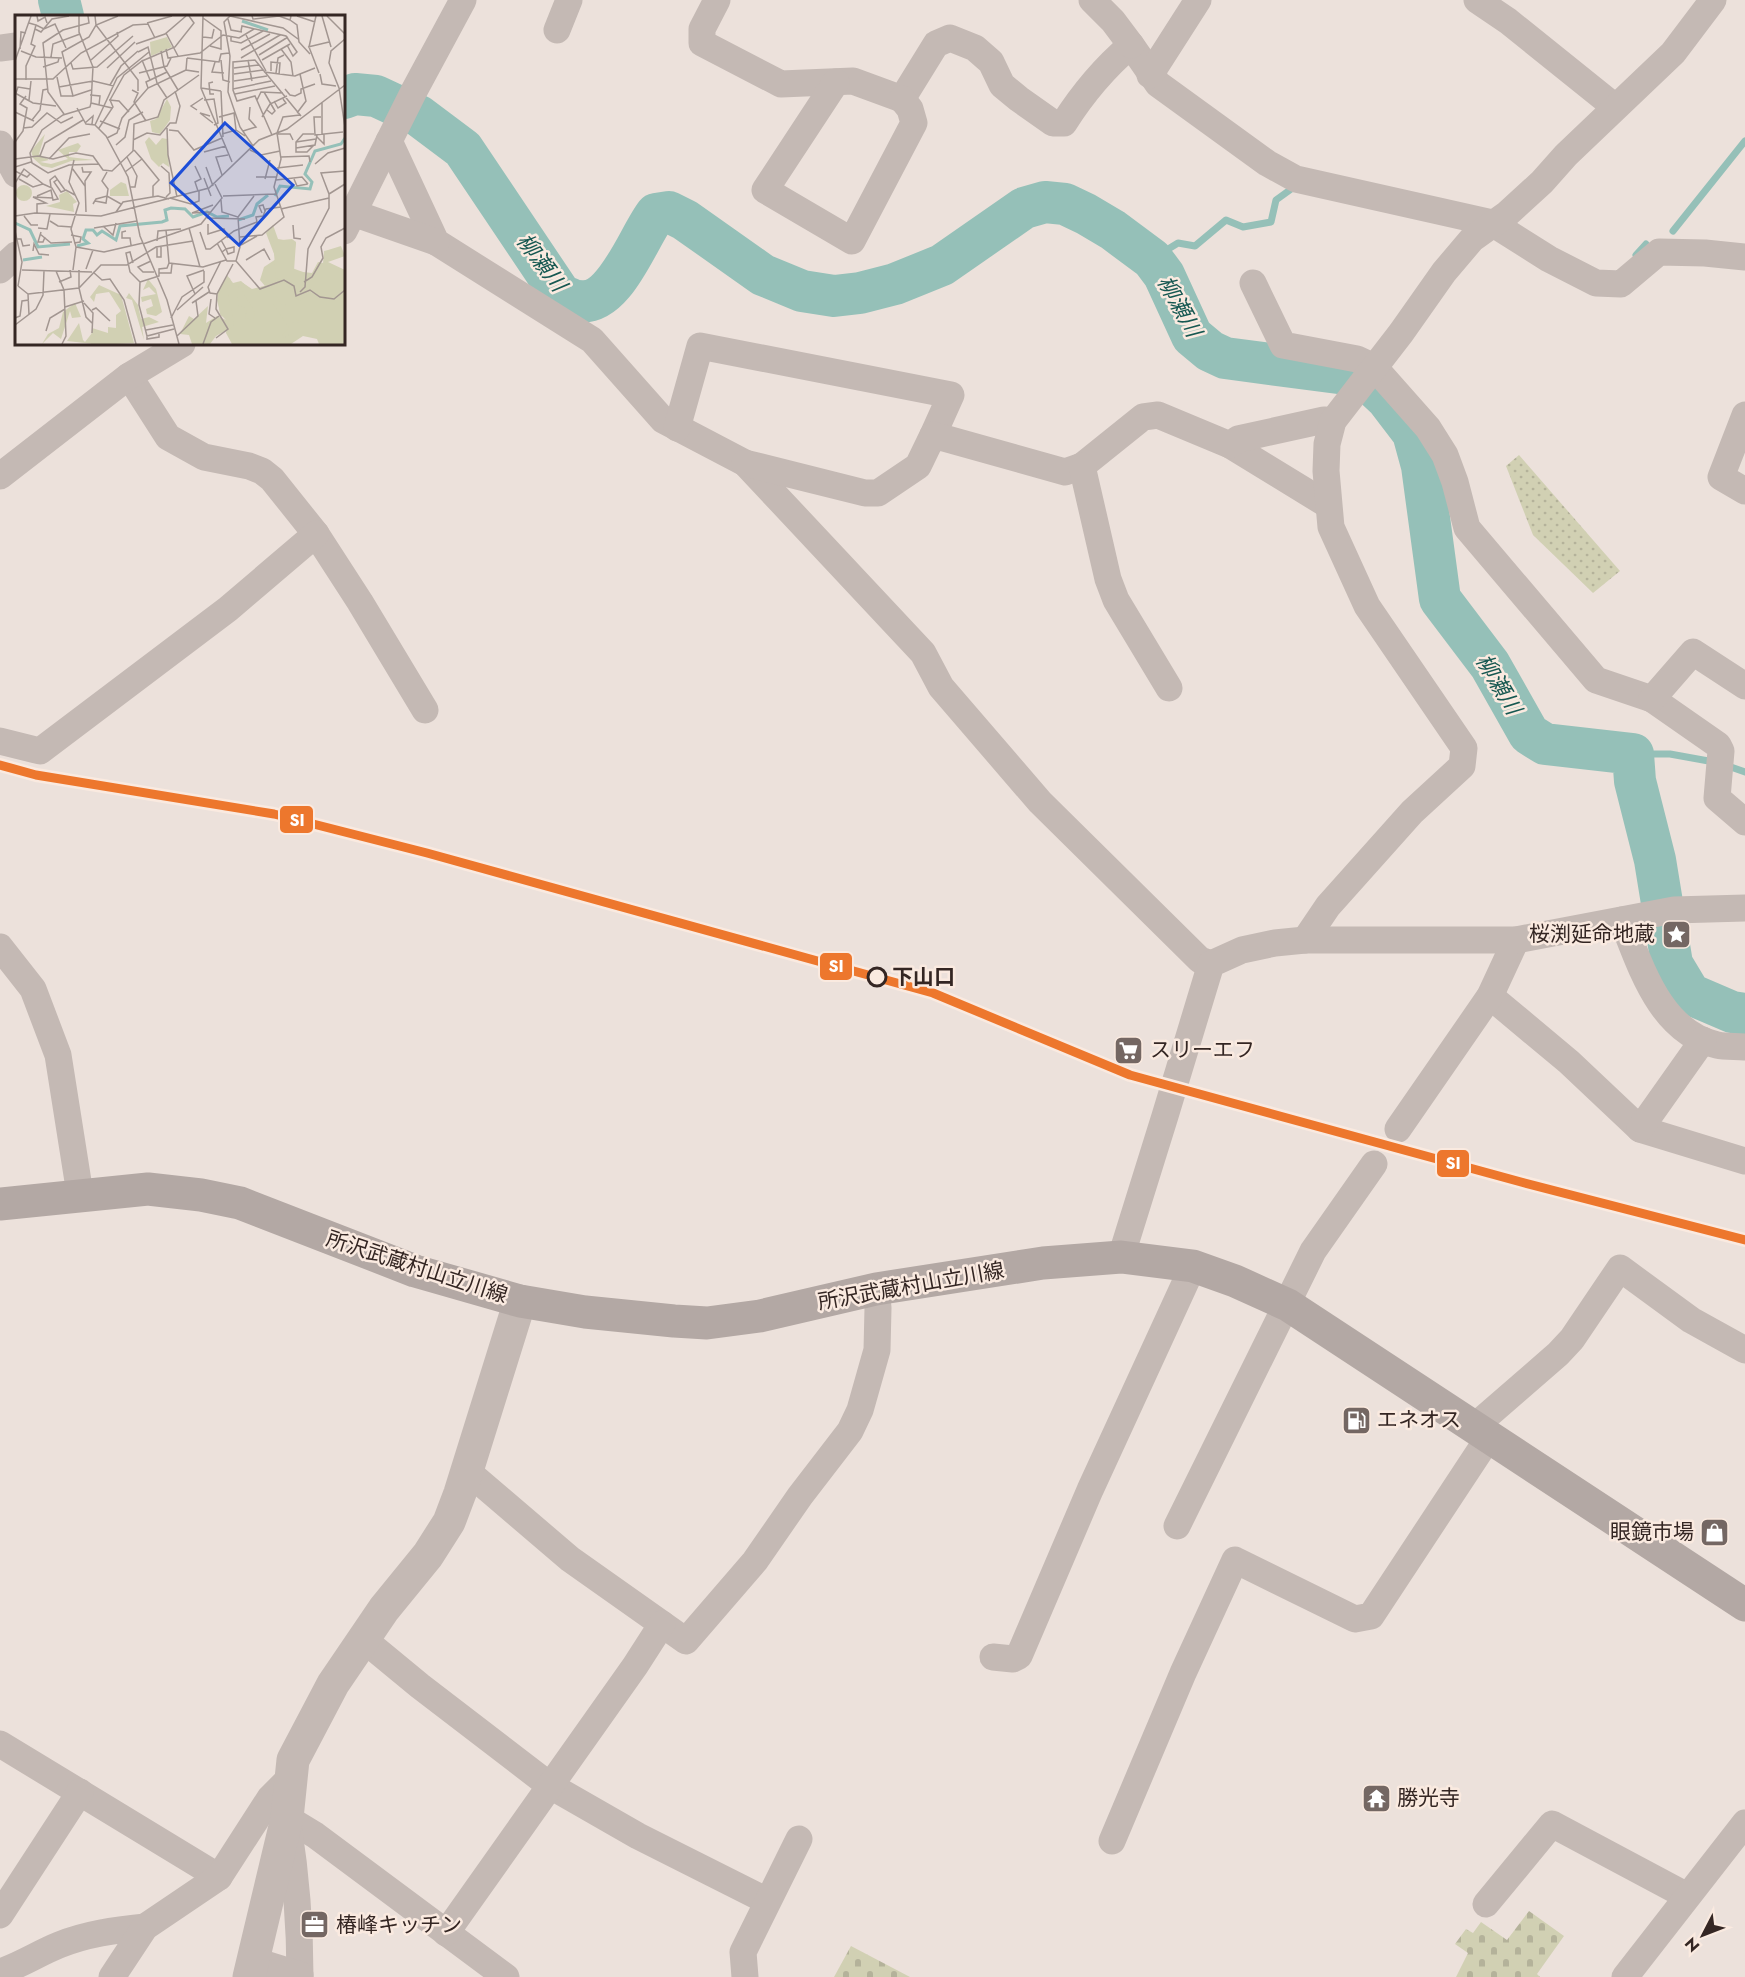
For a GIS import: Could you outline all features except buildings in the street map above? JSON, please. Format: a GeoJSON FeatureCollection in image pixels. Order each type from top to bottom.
{"type":"FeatureCollection","features":[{"type":"Feature","properties":{"kind":"main road","name":"所沢武蔵村山立川線"},"geometry":{"type":"LineString","coordinates":[[0,1204],[80,1194],[148,1189],[201,1195],[240,1203],[415,1271],[520,1301],[585,1312],[707,1323],[760,1316],[876,1290],[1042,1263],[1121,1257],[1193,1266],[1235,1281],[1288,1305],[1745,1605]]}},
{"type":"Feature","properties":{"kind":"street"},"geometry":{"type":"LineString","coordinates":[[463,0],[414,90],[348,222],[436,242],[592,340],[663,420],[677,428],[745,463],[865,492],[878,493],[918,466],[951,395],[700,346],[677,428]]}},
{"type":"Feature","properties":{"kind":"street"},"geometry":{"type":"LineString","coordinates":[[557,30],[569,0]]}},
{"type":"Feature","properties":{"kind":"street"},"geometry":{"type":"LineString","coordinates":[[717,0],[702,29],[702,43],[781,84],[853,81],[902,99],[910,109],[914,123],[852,241],[765,190],[836,82]]}},
{"type":"Feature","properties":{"kind":"street"},"geometry":{"type":"LineString","coordinates":[[1092,0],[1113,21],[1158,84],[1267,163],[1296,179],[1492,223],[1549,259],[1596,283],[1621,284],[1659,252],[1745,257]]}},
{"type":"Feature","properties":{"kind":"street"},"geometry":{"type":"LineString","coordinates":[[1150,75],[1198,0]]}},
{"type":"Feature","properties":{"kind":"street"},"geometry":{"type":"LineString","coordinates":[[1477,0],[1540,46],[1615,107]]}},
{"type":"Feature","properties":{"kind":"street"},"geometry":{"type":"LineString","coordinates":[[1305,940],[1328,906],[1412,812],[1462,766],[1464,748],[1367,606],[1331,527],[1326,471],[1327,444],[1340,411],[1401,333],[1444,272],[1472,239],[1506,214],[1542,182],[1566,155],[1673,53],[1713,0]]}},
{"type":"Feature","properties":{"kind":"street"},"geometry":{"type":"LineString","coordinates":[[902,99],[936,44],[950,38],[975,48],[991,62],[1002,85],[1019,99],[1053,123],[1064,123],[1076,104],[1107,66],[1131,45]]}},
{"type":"Feature","properties":{"kind":"street"},"geometry":{"type":"LineString","coordinates":[[0,48],[15,46]]}},
{"type":"Feature","properties":{"kind":"street"},"geometry":{"type":"LineString","coordinates":[[389,141],[436,242]]}},
{"type":"Feature","properties":{"kind":"street"},"geometry":{"type":"LineString","coordinates":[[0,270],[15,256]]}},
{"type":"Feature","properties":{"kind":"street"},"geometry":{"type":"LineString","coordinates":[[1252,283],[1283,345],[1357,359],[1428,428],[1445,455],[1467,528],[1596,680],[1652,699],[1718,745],[1720,761],[1717,798],[1745,822]]}},
{"type":"Feature","properties":{"kind":"street"},"geometry":{"type":"LineString","coordinates":[[0,476],[129,376],[175,345]]}},
{"type":"Feature","properties":{"kind":"street"},"geometry":{"type":"LineString","coordinates":[[129,376],[168,437],[204,457],[249,466],[272,478],[316,534],[425,710]]}},
{"type":"Feature","properties":{"kind":"street"},"geometry":{"type":"LineString","coordinates":[[1230,445],[1238,439],[1324,420],[1340,411]]}},
{"type":"Feature","properties":{"kind":"street"},"geometry":{"type":"LineString","coordinates":[[933,435],[1065,472],[1082,466],[1143,417],[1158,415],[1230,445],[1328,505]]}},
{"type":"Feature","properties":{"kind":"street"},"geometry":{"type":"LineString","coordinates":[[1745,415],[1721,477],[1745,491]]}},
{"type":"Feature","properties":{"kind":"street"},"geometry":{"type":"LineString","coordinates":[[745,463],[923,653],[941,687],[1040,802],[1200,960],[1211,964],[1242,950],[1305,940],[1516,940],[1674,910],[1745,908]]}},
{"type":"Feature","properties":{"kind":"street"},"geometry":{"type":"LineString","coordinates":[[1082,466],[1108,579],[1116,600],[1169,688]]}},
{"type":"Feature","properties":{"kind":"street"},"geometry":{"type":"LineString","coordinates":[[0,741],[40,751],[228,609],[316,534]]}},
{"type":"Feature","properties":{"kind":"street"},"geometry":{"type":"LineString","coordinates":[[1652,699],[1693,652],[1745,686]]}},
{"type":"Feature","properties":{"kind":"street"},"geometry":{"type":"LineString","coordinates":[[1633,918],[1650,988],[1677,1023],[1703,1040],[1719,1046],[1745,1047]]}},
{"type":"Feature","properties":{"kind":"street"},"geometry":{"type":"LineString","coordinates":[[1398,1129],[1490,996],[1516,940]]}},
{"type":"Feature","properties":{"kind":"street"},"geometry":{"type":"LineString","coordinates":[[0,946],[33,990],[58,1055],[80,1194]]}},
{"type":"Feature","properties":{"kind":"street"},"geometry":{"type":"LineString","coordinates":[[1121,1257],[1211,964]]}},
{"type":"Feature","properties":{"kind":"street"},"geometry":{"type":"LineString","coordinates":[[1490,996],[1569,1062],[1640,1129],[1745,1161]]}},
{"type":"Feature","properties":{"kind":"street"},"geometry":{"type":"LineString","coordinates":[[1640,1129],[1703,1040]]}},
{"type":"Feature","properties":{"kind":"street"},"geometry":{"type":"LineString","coordinates":[[1177,1526],[1313,1251],[1374,1164]]}},
{"type":"Feature","properties":{"kind":"street"},"geometry":{"type":"LineString","coordinates":[[993,1657],[1013,1659],[1019,1656],[1090,1490],[1193,1266]]}},
{"type":"Feature","properties":{"kind":"street"},"geometry":{"type":"LineString","coordinates":[[1112,1841],[1188,1662],[1235,1560],[1355,1619],[1371,1616],[1482,1432],[1572,1339],[1620,1268],[1691,1320],[1745,1350]]}},
{"type":"Feature","properties":{"kind":"street"},"geometry":{"type":"LineString","coordinates":[[467,1471],[570,1559],[686,1641],[755,1561],[800,1496],[850,1431],[860,1410],[877,1350],[876,1290]]}},
{"type":"Feature","properties":{"kind":"street"},"geometry":{"type":"LineString","coordinates":[[287,1818],[298,1907],[300,1976],[252,1969],[287,1818],[293,1760],[333,1684],[363,1639],[417,1570],[449,1522],[520,1301]]}},
{"type":"Feature","properties":{"kind":"street"},"geometry":{"type":"LineString","coordinates":[[446,1933],[635,1666],[662,1624]]}},
{"type":"Feature","properties":{"kind":"street"},"geometry":{"type":"LineString","coordinates":[[363,1639],[549,1785],[638,1836],[767,1901]]}},
{"type":"Feature","properties":{"kind":"street"},"geometry":{"type":"LineString","coordinates":[[0,1744],[219,1877]]}},
{"type":"Feature","properties":{"kind":"street"},"geometry":{"type":"LineString","coordinates":[[112,1977],[145,1927],[219,1877],[270,1798],[292,1776]]}},
{"type":"Feature","properties":{"kind":"street"},"geometry":{"type":"LineString","coordinates":[[0,1915],[80,1792]]}},
{"type":"Feature","properties":{"kind":"street"},"geometry":{"type":"LineString","coordinates":[[287,1818],[315,1835],[506,1977]]}},
{"type":"Feature","properties":{"kind":"street"},"geometry":{"type":"LineString","coordinates":[[1625,1977],[1745,1823]]}},
{"type":"Feature","properties":{"kind":"street"},"geometry":{"type":"LineString","coordinates":[[1486,1904],[1552,1824],[1687,1896]]}},
{"type":"Feature","properties":{"kind":"street"},"geometry":{"type":"LineString","coordinates":[[745,1977],[743,1952],[800,1839]]}},
{"type":"Feature","properties":{"kind":"street"},"geometry":{"type":"LineString","coordinates":[[7,1962],[108,1930],[145,1927]]}},
{"type":"Feature","properties":{"kind":"green space"},"geometry":{"type":"Polygon","coordinates":[[[1519,455],[1620,571],[1593,593],[1533,535],[1506,466],[1519,455]]]}},
{"type":"Feature","properties":{"kind":"green space"},"geometry":{"type":"Polygon","coordinates":[[[1529,1911],[1564,1936],[1537,1974],[1540,1977],[1456,1977],[1468,1953],[1455,1944],[1466,1929],[1473,1933],[1481,1922],[1507,1940],[1529,1911]]]}},
{"type":"Feature","properties":{"kind":"green space"},"geometry":{"type":"Polygon","coordinates":[[[851,1946],[910,1977],[834,1977],[851,1946]]]}},
{"type":"Feature","properties":{"kind":"waterway","name":"柳瀬川"},"geometry":{"type":"LineString","coordinates":[[59,0],[63,15]]}},
{"type":"Feature","properties":{"kind":"waterway","name":"柳瀬川"},"geometry":{"type":"LineString","coordinates":[[345,98],[355,94],[376,96],[419,116],[463,149],[561,295],[574,300],[592,300],[604,293],[624,268],[656,214],[669,212],[685,220],[763,275],[802,291],[834,296],[860,293],[895,284],[942,265],[1024,208],[1045,202],[1065,204],[1113,230],[1152,259],[1164,275],[1192,336],[1210,351],[1225,358],[1346,374],[1372,385],[1387,399],[1413,433],[1422,466],[1440,599],[1490,665],[1529,734],[1545,744],[1633,754],[1635,781],[1655,860],[1672,964],[1690,994],[1732,1012],[1745,1014]]}},
{"type":"Feature","properties":{"kind":"waterway"},"geometry":{"type":"LineString","coordinates":[[1673,231],[1745,141]]}},
{"type":"Feature","properties":{"kind":"waterway"},"geometry":{"type":"LineString","coordinates":[[1152,259],[1178,243],[1195,246],[1226,220],[1243,227],[1271,222],[1276,200],[1294,187],[1297,188]]}},
{"type":"Feature","properties":{"kind":"waterway"},"geometry":{"type":"LineString","coordinates":[[1636,255],[1646,244]]}},
{"type":"Feature","properties":{"kind":"waterway"},"geometry":{"type":"LineString","coordinates":[[1633,754],[1670,754],[1714,762]]}},
{"type":"Feature","properties":{"kind":"waterway"},"geometry":{"type":"LineString","coordinates":[[1725,765],[1745,772]]}},
{"type":"Feature","properties":{"kind":"transit line","name":"SI"},"geometry":{"type":"LineString","coordinates":[[0,765],[36,775],[274,814],[427,853],[933,993],[1130,1075],[1521,1182],[1745,1240]]}},
{"type":"Feature","properties":{"kind":"place","name":"桜渕延命地蔵"},"geometry":{"type":"Point","coordinates":[1676,934]}},
{"type":"Feature","properties":{"kind":"place","name":"下山口"},"geometry":{"type":"Point","coordinates":[877,977]}},
{"type":"Feature","properties":{"kind":"place","name":"スリーエフ"},"geometry":{"type":"Point","coordinates":[1129,1050]}},
{"type":"Feature","properties":{"kind":"place","name":"エネオス"},"geometry":{"type":"Point","coordinates":[1356,1420]}},
{"type":"Feature","properties":{"kind":"place","name":"眼鏡市場"},"geometry":{"type":"Point","coordinates":[1715,1532]}},
{"type":"Feature","properties":{"kind":"place","name":"勝光寺"},"geometry":{"type":"Point","coordinates":[1376,1798]}},
{"type":"Feature","properties":{"kind":"place","name":"椿峰キッチン"},"geometry":{"type":"Point","coordinates":[315,1925]}}]}
